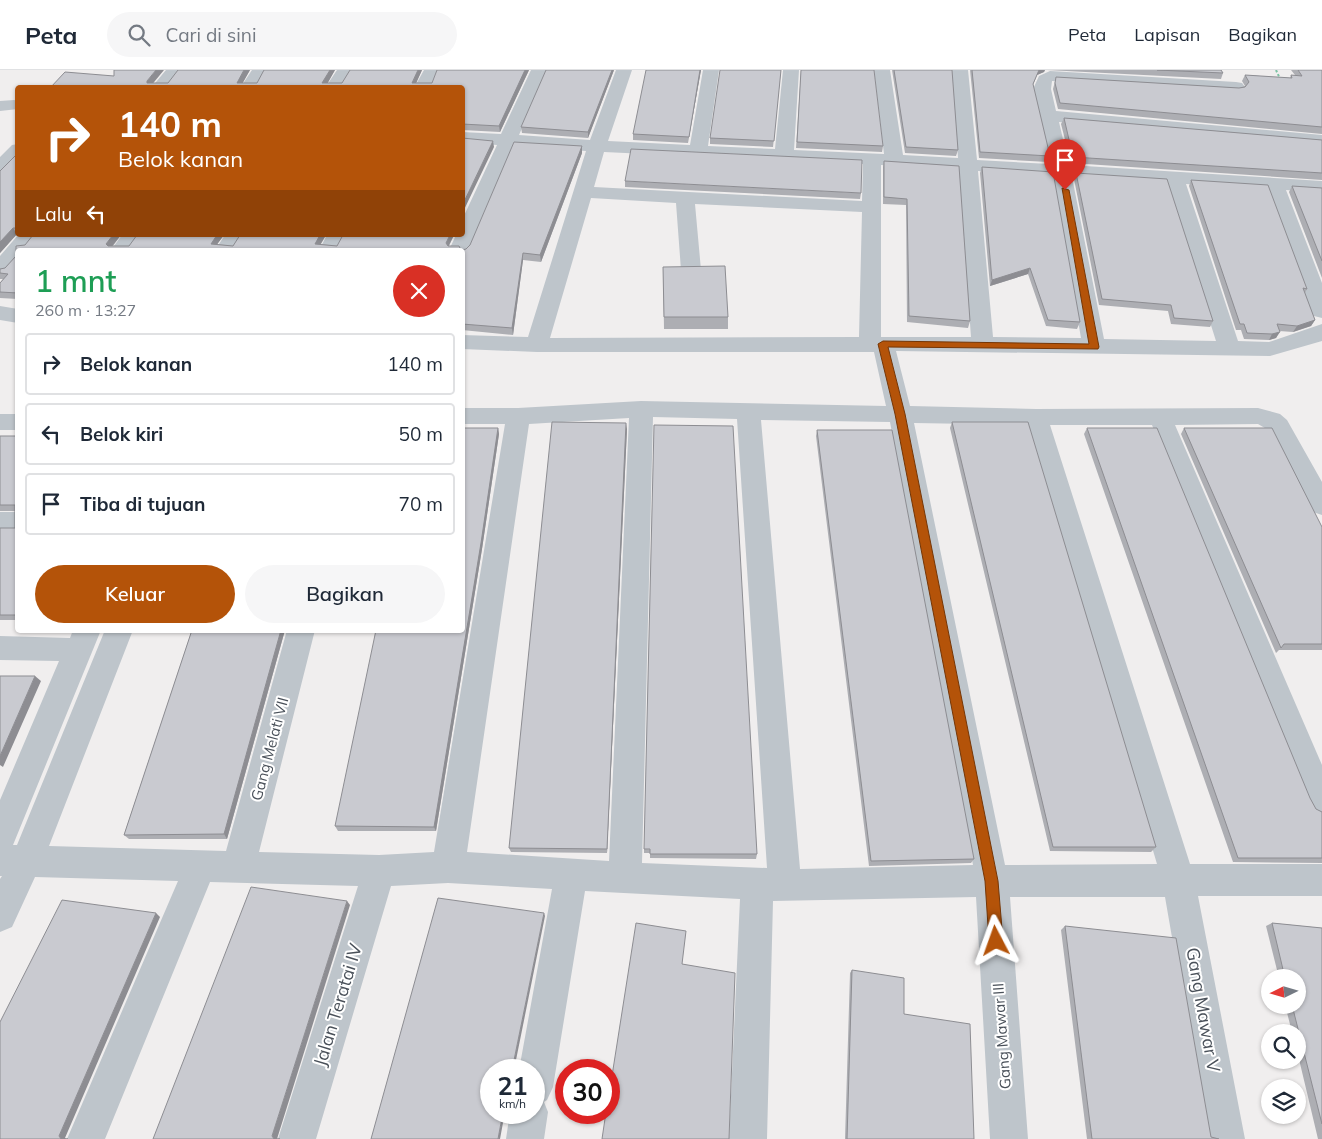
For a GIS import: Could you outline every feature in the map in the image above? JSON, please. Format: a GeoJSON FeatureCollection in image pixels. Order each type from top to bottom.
{"type":"FeatureCollection","features":[{"type":"Feature","properties":{"kind":"street"},"geometry":{"type":"LineString","coordinates":[[162,85],[174,70]]}},
{"type":"Feature","properties":{"kind":"street"},"geometry":{"type":"LineString","coordinates":[[250,85],[261,70]]}},
{"type":"Feature","properties":{"kind":"street"},"geometry":{"type":"LineString","coordinates":[[335,85],[346,70]]}},
{"type":"Feature","properties":{"kind":"street"},"geometry":{"type":"LineString","coordinates":[[424,85],[432,70]]}},
{"type":"Feature","properties":{"kind":"street"},"geometry":{"type":"LineString","coordinates":[[438,85],[446,70]]}},
{"type":"Feature","properties":{"kind":"street"},"geometry":{"type":"LineString","coordinates":[[465,237],[539,70]]}},
{"type":"Feature","properties":{"kind":"street"},"geometry":{"type":"LineString","coordinates":[[536,345],[597,146],[624,70]]}},
{"type":"Feature","properties":{"kind":"street"},"geometry":{"type":"LineString","coordinates":[[698,151],[712,70]]}},
{"type":"Feature","properties":{"kind":"street"},"geometry":{"type":"LineString","coordinates":[[784,155],[791,70]]}},
{"type":"Feature","properties":{"kind":"street"},"geometry":{"type":"LineString","coordinates":[[882,70],[894,160]]}},
{"type":"Feature","properties":{"kind":"street"},"geometry":{"type":"LineString","coordinates":[[960,70],[983,344]]}},
{"type":"Feature","properties":{"kind":"street"},"geometry":{"type":"LineString","coordinates":[[1094,347],[1061,170],[1042,89],[1043,81],[1050,76],[1236,87]]}},
{"type":"Feature","properties":{"kind":"street"},"geometry":{"type":"LineString","coordinates":[[1048,116],[1322,140]]}},
{"type":"Feature","properties":{"kind":"street"},"geometry":{"type":"LineString","coordinates":[[465,137],[597,146],[894,160],[1322,187]]}},
{"type":"Feature","properties":{"kind":"street"},"geometry":{"type":"LineString","coordinates":[[0,168],[15,152]]}},
{"type":"Feature","properties":{"kind":"street","name":"Gang Mawar III"},"geometry":{"type":"LineString","coordinates":[[872,160],[876,344],[900,414],[992,881],[1009,1139]]}},
{"type":"Feature","properties":{"kind":"street"},"geometry":{"type":"LineString","coordinates":[[1174,177],[1230,348]]}},
{"type":"Feature","properties":{"kind":"street"},"geometry":{"type":"LineString","coordinates":[[1274,184],[1322,311]]}},
{"type":"Feature","properties":{"kind":"street"},"geometry":{"type":"LineString","coordinates":[[584,192],[685,199],[872,207]]}},
{"type":"Feature","properties":{"kind":"street"},"geometry":{"type":"LineString","coordinates":[[685,199],[691,270]]}},
{"type":"Feature","properties":{"kind":"street"},"geometry":{"type":"LineString","coordinates":[[19,248],[28,237]]}},
{"type":"Feature","properties":{"kind":"street"},"geometry":{"type":"LineString","coordinates":[[123,248],[131,237]]}},
{"type":"Feature","properties":{"kind":"street"},"geometry":{"type":"LineString","coordinates":[[226,248],[234,237]]}},
{"type":"Feature","properties":{"kind":"street"},"geometry":{"type":"LineString","coordinates":[[0,269],[15,252]]}},
{"type":"Feature","properties":{"kind":"street"},"geometry":{"type":"LineString","coordinates":[[0,313],[15,316]]}},
{"type":"Feature","properties":{"kind":"street"},"geometry":{"type":"LineString","coordinates":[[465,342],[536,345],[983,344],[1270,349],[1319,334],[1322,331]]}},
{"type":"Feature","properties":{"kind":"street"},"geometry":{"type":"LineString","coordinates":[[625,878],[641,409]]}},
{"type":"Feature","properties":{"kind":"street"},"geometry":{"type":"LineString","coordinates":[[465,416],[518,416],[641,409],[1036,417],[1258,416],[1272,420],[1279,426],[1322,505]]}},
{"type":"Feature","properties":{"kind":"street"},"geometry":{"type":"LineString","coordinates":[[748,411],[771,884],[748,1139]]}},
{"type":"Feature","properties":{"kind":"street"},"geometry":{"type":"LineString","coordinates":[[448,867],[518,416]]}},
{"type":"Feature","properties":{"kind":"street","name":"Gang Mawar V"},"geometry":{"type":"LineString","coordinates":[[1036,417],[1179,882],[1226,1139]]}},
{"type":"Feature","properties":{"kind":"street"},"geometry":{"type":"LineString","coordinates":[[1160,417],[1322,802]]}},
{"type":"Feature","properties":{"kind":"street"},"geometry":{"type":"LineString","coordinates":[[0,422],[15,422]]}},
{"type":"Feature","properties":{"kind":"street"},"geometry":{"type":"LineString","coordinates":[[0,522],[15,522]]}},
{"type":"Feature","properties":{"kind":"street"},"geometry":{"type":"LineString","coordinates":[[0,915],[13,860],[119,633]]}},
{"type":"Feature","properties":{"kind":"street","name":"Gang Melati VII"},"geometry":{"type":"LineString","coordinates":[[238,868],[301,633]]}},
{"type":"Feature","properties":{"kind":"street"},"geometry":{"type":"LineString","coordinates":[[0,648],[83,640]]}},
{"type":"Feature","properties":{"kind":"street"},"geometry":{"type":"LineString","coordinates":[[0,837],[9,794],[83,640]]}},
{"type":"Feature","properties":{"kind":"street"},"geometry":{"type":"LineString","coordinates":[[13,860],[378,871],[448,867],[625,878],[771,884],[1322,880]]}},
{"type":"Feature","properties":{"kind":"street"},"geometry":{"type":"LineString","coordinates":[[86,1139],[200,867]]}},
{"type":"Feature","properties":{"kind":"street","name":"Jalan Teratai IV"},"geometry":{"type":"LineString","coordinates":[[297,1139],[378,871]]}},
{"type":"Feature","properties":{"kind":"street"},"geometry":{"type":"LineString","coordinates":[[539,1059],[571,874]]}},
{"type":"Feature","properties":{"kind":"street"},"geometry":{"type":"LineString","coordinates":[[525,1139],[527,1124]]}},
{"type":"Feature","properties":{"kind":"path"},"geometry":{"type":"LineString","coordinates":[[1276,70],[1284,87]]}},
{"type":"Feature","properties":{"kind":"building"},"geometry":{"type":"Polygon","coordinates":[[[114,70],[156,70],[147,83],[168,83],[178,70],[244,70],[237,83],[257,83],[264,70],[330,70],[322,83],[342,83],[350,70],[418,70],[412,83],[432,83],[437,70],[525,70],[499,126],[465,124],[465,85],[53,85],[65,72],[114,76],[114,70]]]}},
{"type":"Feature","properties":{"kind":"building"},"geometry":{"type":"Polygon","coordinates":[[[546,70],[612,70],[588,132],[521,127],[546,70]]]}},
{"type":"Feature","properties":{"kind":"building"},"geometry":{"type":"Polygon","coordinates":[[[646,70],[700,70],[689,137],[633,134],[646,70]]]}},
{"type":"Feature","properties":{"kind":"building"},"geometry":{"type":"Polygon","coordinates":[[[720,70],[781,70],[774,141],[710,138],[720,70]]]}},
{"type":"Feature","properties":{"kind":"building"},"geometry":{"type":"Polygon","coordinates":[[[801,70],[874,70],[883,146],[797,142],[801,70]]]}},
{"type":"Feature","properties":{"kind":"building"},"geometry":{"type":"Polygon","coordinates":[[[894,70],[952,70],[958,150],[906,147],[894,70]]]}},
{"type":"Feature","properties":{"kind":"building"},"geometry":{"type":"Polygon","coordinates":[[[972,70],[1039,70],[1033,84],[1050,156],[980,152],[972,70]]]}},
{"type":"Feature","properties":{"kind":"building"},"geometry":{"type":"Polygon","coordinates":[[[1157,70],[1221,70],[1223,73],[1157,70]]]}},
{"type":"Feature","properties":{"kind":"building"},"geometry":{"type":"Polygon","coordinates":[[[1298,70],[1322,70],[1322,127],[1060,103],[1055,83],[1056,77],[1239,88],[1245,87],[1249,82],[1245,75],[1292,78],[1291,75],[1302,76],[1298,70]]]}},
{"type":"Feature","properties":{"kind":"building"},"geometry":{"type":"Polygon","coordinates":[[[1064,118],[1322,140],[1322,173],[1073,157],[1064,118]]]}},
{"type":"Feature","properties":{"kind":"building"},"geometry":{"type":"Polygon","coordinates":[[[465,138],[493,141],[465,200],[465,138]]]}},
{"type":"Feature","properties":{"kind":"building"},"geometry":{"type":"Polygon","coordinates":[[[514,142],[582,146],[540,255],[523,253],[512,328],[465,324],[465,249],[470,245],[514,142]]]}},
{"type":"Feature","properties":{"kind":"building"},"geometry":{"type":"Polygon","coordinates":[[[631,149],[862,160],[861,193],[625,181],[631,149]]]}},
{"type":"Feature","properties":{"kind":"building"},"geometry":{"type":"Polygon","coordinates":[[[15,156],[15,228],[0,242],[0,171],[15,156]]]}},
{"type":"Feature","properties":{"kind":"building"},"geometry":{"type":"Polygon","coordinates":[[[884,161],[959,166],[970,321],[909,316],[907,199],[884,197],[884,161]]]}},
{"type":"Feature","properties":{"kind":"building"},"geometry":{"type":"Polygon","coordinates":[[[982,167],[1053,172],[1080,322],[1048,320],[1030,268],[992,280],[982,167]]]}},
{"type":"Feature","properties":{"kind":"building"},"geometry":{"type":"Polygon","coordinates":[[[1076,173],[1167,179],[1213,321],[1174,318],[1171,305],[1102,299],[1076,173]]]}},
{"type":"Feature","properties":{"kind":"building"},"geometry":{"type":"Polygon","coordinates":[[[1191,180],[1268,185],[1307,289],[1303,288],[1315,320],[1297,326],[1277,324],[1280,332],[1272,334],[1247,333],[1244,324],[1240,324],[1191,180]]]}},
{"type":"Feature","properties":{"kind":"building"},"geometry":{"type":"Polygon","coordinates":[[[1292,186],[1322,188],[1322,261],[1292,186]]]}},
{"type":"Feature","properties":{"kind":"building"},"geometry":{"type":"Polygon","coordinates":[[[31,237],[111,237],[106,244],[108,246],[129,246],[136,237],[216,237],[211,244],[233,246],[239,237],[319,237],[315,244],[337,246],[342,237],[449,237],[446,243],[448,246],[459,246],[460,248],[16,248],[16,246],[25,245],[31,237]]]}},
{"type":"Feature","properties":{"kind":"building"},"geometry":{"type":"Polygon","coordinates":[[[15,257],[15,293],[0,292],[0,283],[8,274],[0,273],[0,269],[5,268],[15,257]]]}},
{"type":"Feature","properties":{"kind":"building"},"geometry":{"type":"Polygon","coordinates":[[[725,266],[728,317],[664,317],[663,267],[725,266]]]}},
{"type":"Feature","properties":{"kind":"building"},"geometry":{"type":"Polygon","coordinates":[[[552,422],[626,423],[607,849],[509,848],[552,422]]]}},
{"type":"Feature","properties":{"kind":"building"},"geometry":{"type":"Polygon","coordinates":[[[952,422],[1028,422],[1156,847],[1053,847],[952,422]]]}},
{"type":"Feature","properties":{"kind":"building"},"geometry":{"type":"Polygon","coordinates":[[[654,425],[733,426],[757,854],[650,854],[650,849],[644,849],[654,425]]]}},
{"type":"Feature","properties":{"kind":"building"},"geometry":{"type":"Polygon","coordinates":[[[465,428],[498,428],[434,827],[335,826],[375,633],[465,633],[465,428]]]}},
{"type":"Feature","properties":{"kind":"building"},"geometry":{"type":"Polygon","coordinates":[[[1087,428],[1157,428],[1310,798],[1316,809],[1322,812],[1322,858],[1238,858],[1087,428]]]}},
{"type":"Feature","properties":{"kind":"building"},"geometry":{"type":"Polygon","coordinates":[[[1184,428],[1272,428],[1322,527],[1322,644],[1284,644],[1281,648],[1184,428]]]}},
{"type":"Feature","properties":{"kind":"building"},"geometry":{"type":"Polygon","coordinates":[[[817,430],[892,430],[974,859],[871,861],[817,430]]]}},
{"type":"Feature","properties":{"kind":"building"},"geometry":{"type":"Polygon","coordinates":[[[0,436],[15,436],[15,505],[0,505],[0,436]]]}},
{"type":"Feature","properties":{"kind":"building"},"geometry":{"type":"Polygon","coordinates":[[[0,528],[15,528],[15,615],[0,615],[0,528]]]}},
{"type":"Feature","properties":{"kind":"building"},"geometry":{"type":"Polygon","coordinates":[[[191,633],[280,633],[224,834],[124,835],[191,633]]]}},
{"type":"Feature","properties":{"kind":"building"},"geometry":{"type":"Polygon","coordinates":[[[0,676],[35,676],[0,756],[0,676]]]}},
{"type":"Feature","properties":{"kind":"building"},"geometry":{"type":"Polygon","coordinates":[[[251,887],[347,901],[272,1136],[274,1139],[153,1139],[251,887]]]}},
{"type":"Feature","properties":{"kind":"building"},"geometry":{"type":"Polygon","coordinates":[[[438,898],[544,913],[514,1059],[480,1059],[480,1124],[501,1124],[498,1139],[371,1139],[438,898]]]}},
{"type":"Feature","properties":{"kind":"building"},"geometry":{"type":"Polygon","coordinates":[[[62,900],[156,913],[59,1136],[61,1139],[0,1139],[0,1022],[62,900]]]}},
{"type":"Feature","properties":{"kind":"building"},"geometry":{"type":"Polygon","coordinates":[[[636,923],[686,931],[682,964],[735,973],[729,1139],[602,1139],[604,1124],[620,1124],[620,1059],[615,1059],[636,923]]]}},
{"type":"Feature","properties":{"kind":"building"},"geometry":{"type":"Polygon","coordinates":[[[1272,923],[1322,928],[1322,1124],[1306,1061],[1306,1024],[1297,1024],[1294,1014],[1306,1014],[1306,969],[1283,969],[1272,923]]]}},
{"type":"Feature","properties":{"kind":"building"},"geometry":{"type":"Polygon","coordinates":[[[1065,926],[1176,938],[1211,1137],[1219,1139],[1092,1139],[1065,926]]]}},
{"type":"Feature","properties":{"kind":"building"},"geometry":{"type":"Polygon","coordinates":[[[852,970],[904,978],[904,1014],[970,1024],[974,1139],[847,1139],[852,970]]]}},
{"type":"Feature","properties":{"kind":"route"},"geometry":{"type":"LineString","coordinates":[[996,941],[992,881],[900,414],[883,344],[1094,347],[1065,190]]}}]}
